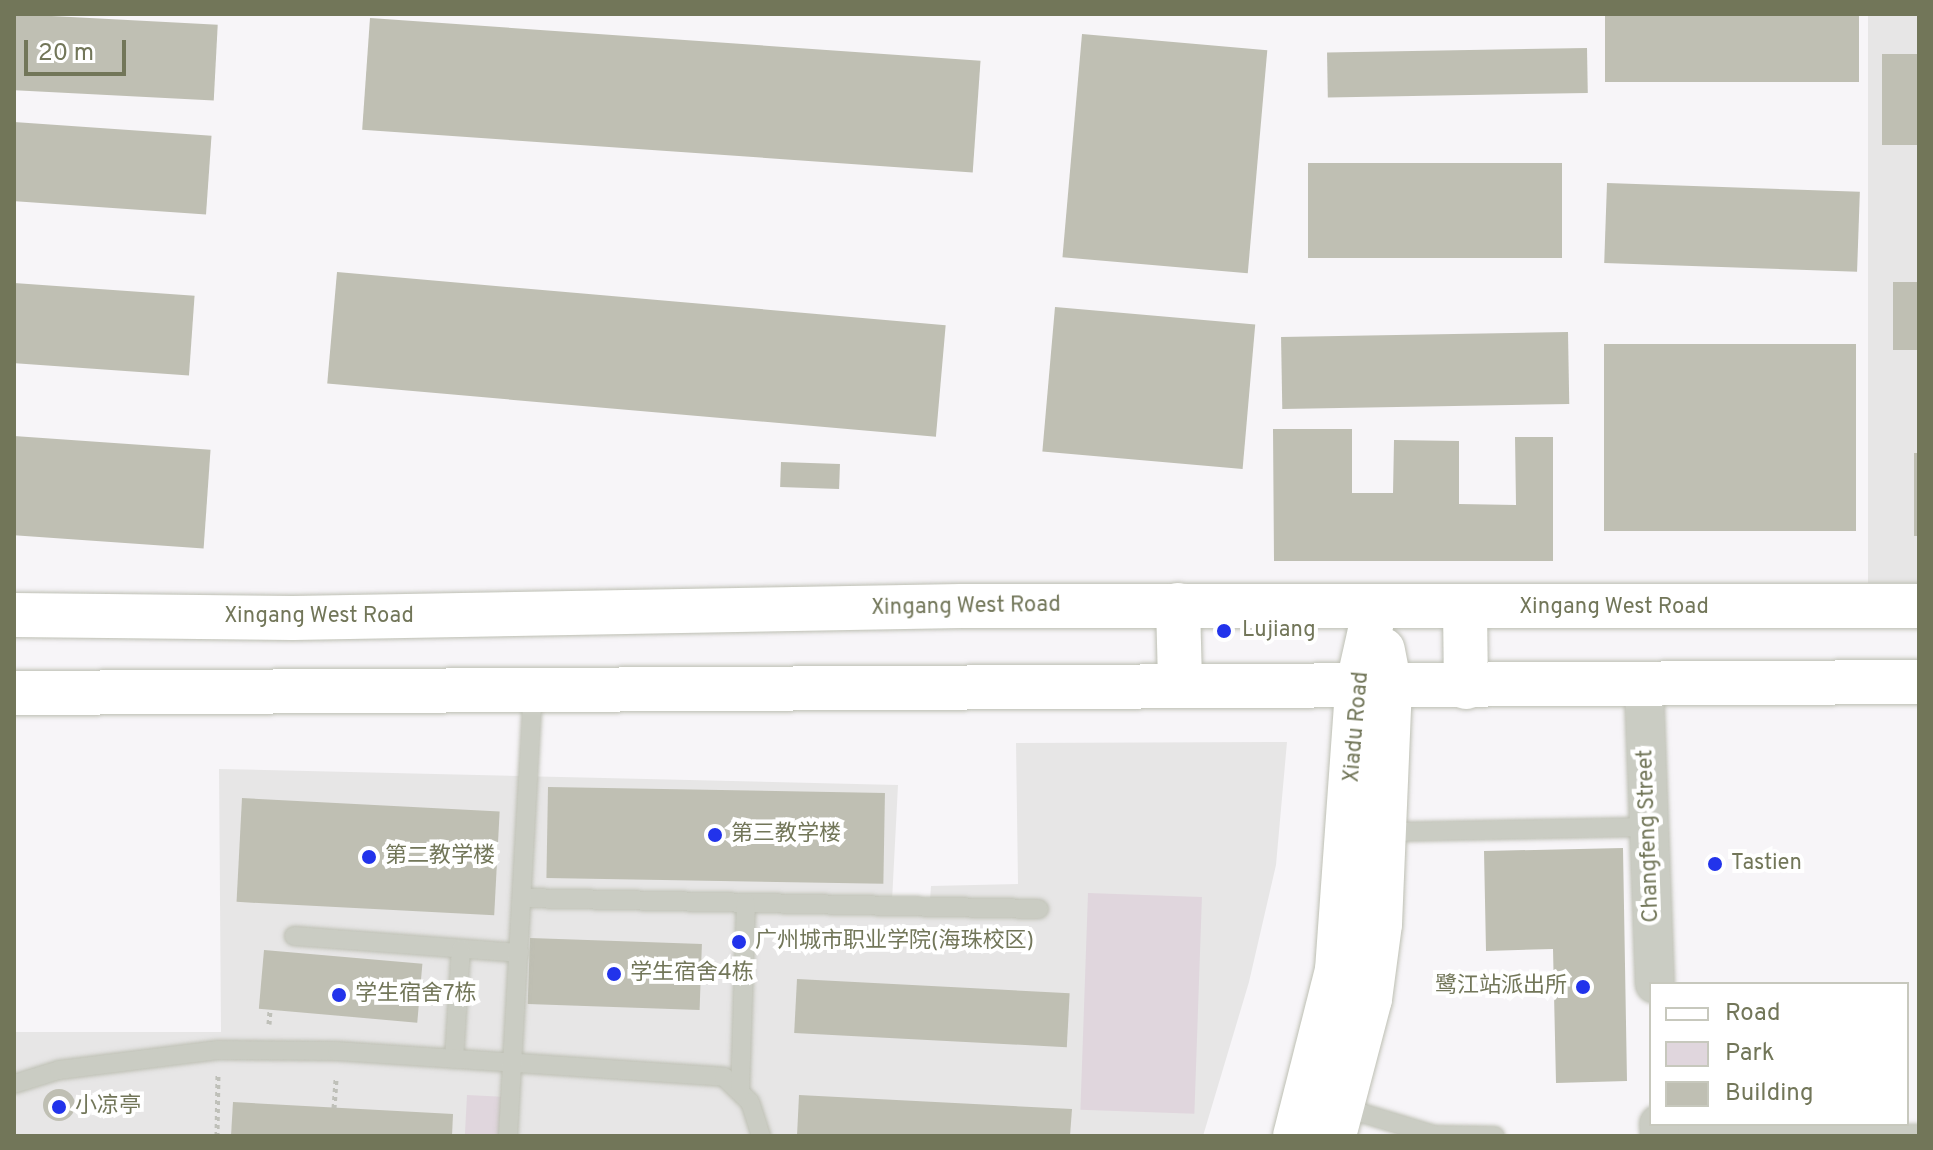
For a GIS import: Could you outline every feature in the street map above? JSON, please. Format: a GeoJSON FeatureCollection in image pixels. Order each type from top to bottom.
{"type":"FeatureCollection","features":[{"type":"Feature","properties":{"kind":"main road","name":"Xingang West Road"},"geometry":{"type":"LineString","coordinates":[[14,615],[293,618],[1178,605],[1375,608],[1919,606]]}},
{"type":"Feature","properties":{"kind":"main road"},"geometry":{"type":"LineString","coordinates":[[1178,605],[1180,684]]}},
{"type":"Feature","properties":{"kind":"main road","name":"Xiadu Road"},"geometry":{"type":"LineString","coordinates":[[1338,1122],[1376,961],[1386,832],[1374,688],[1375,608]]}},
{"type":"Feature","properties":{"kind":"main road"},"geometry":{"type":"LineString","coordinates":[[1465,608],[1466,687]]}},
{"type":"Feature","properties":{"kind":"main road"},"geometry":{"type":"LineString","coordinates":[[14,693],[1180,684],[1644,688],[1919,682]]}},
{"type":"Feature","properties":{"kind":"main road","name":"Xiadu Road"},"geometry":{"type":"LineString","coordinates":[[1295,1136],[1328,1016],[1345,918],[1374,688]]}},
{"type":"Feature","properties":{"kind":"street","name":"Changfeng Street"},"geometry":{"type":"LineString","coordinates":[[1644,688],[1655,982]]}},
{"type":"Feature","properties":{"kind":"lane"},"geometry":{"type":"LineString","coordinates":[[508,1136],[533,690]]}},
{"type":"Feature","properties":{"kind":"lane"},"geometry":{"type":"LineString","coordinates":[[1386,832],[1649,827]]}},
{"type":"Feature","properties":{"kind":"lane"},"geometry":{"type":"LineString","coordinates":[[522,898],[1039,909]]}},
{"type":"Feature","properties":{"kind":"lane"},"geometry":{"type":"LineString","coordinates":[[740,1092],[746,903]]}},
{"type":"Feature","properties":{"kind":"lane"},"geometry":{"type":"LineString","coordinates":[[294,936],[519,953]]}},
{"type":"Feature","properties":{"kind":"lane"},"geometry":{"type":"LineString","coordinates":[[454,1059],[461,949]]}},
{"type":"Feature","properties":{"kind":"lane"},"geometry":{"type":"LineString","coordinates":[[14,1084],[59,1070],[218,1050],[454,1059],[724,1077],[750,1102],[761,1136]]}},
{"type":"Feature","properties":{"kind":"lane"},"geometry":{"type":"LineString","coordinates":[[1338,1122],[1434,1135],[1495,1136]]}},
{"type":"Feature","properties":{"kind":"lane"},"geometry":{"type":"LineString","coordinates":[[1660,1136],[1919,1134]]}},
{"type":"Feature","properties":{"kind":"path"},"geometry":{"type":"LineString","coordinates":[[217,1136],[218,1050]]}},
{"type":"Feature","properties":{"kind":"shaded area"},"geometry":{"type":"Polygon","coordinates":[[[1868,14],[1919,14],[1919,583],[1868,583],[1868,14]]]}},
{"type":"Feature","properties":{"kind":"shaded area","name":"广州城市职业学院(海珠校区)"},"geometry":{"type":"Polygon","coordinates":[[[1287,742],[1276,865],[1249,982],[1203,1136],[14,1136],[14,1032],[221,1032],[219,769],[898,785],[892,901],[930,901],[931,886],[1018,884],[1016,743],[1287,742]]]}},
{"type":"Feature","properties":{"kind":"green space"},"geometry":{"type":"Polygon","coordinates":[[[1088,893],[1202,897],[1194,1114],[1080,1110],[1088,893]]]}},
{"type":"Feature","properties":{"kind":"green space"},"geometry":{"type":"Polygon","coordinates":[[[467,1095],[502,1097],[500,1136],[465,1136],[467,1095]]]}},
{"type":"Feature","properties":{"kind":"building"},"geometry":{"type":"Polygon","coordinates":[[[14,14],[218,25],[214,101],[14,90],[14,14]]]}},
{"type":"Feature","properties":{"kind":"building"},"geometry":{"type":"Polygon","coordinates":[[[1605,14],[1859,14],[1859,82],[1605,82],[1605,14]]]}},
{"type":"Feature","properties":{"kind":"building"},"geometry":{"type":"Polygon","coordinates":[[[370,18],[981,61],[973,172],[362,130],[370,18]]]}},
{"type":"Feature","properties":{"kind":"building"},"geometry":{"type":"Polygon","coordinates":[[[1082,34],[1267,50],[1248,273],[1062,257],[1082,34]]]}},
{"type":"Feature","properties":{"kind":"building"},"geometry":{"type":"Polygon","coordinates":[[[1587,48],[1588,93],[1328,98],[1327,53],[1587,48]]]}},
{"type":"Feature","properties":{"kind":"building"},"geometry":{"type":"Polygon","coordinates":[[[1882,54],[1919,54],[1919,145],[1882,145],[1882,54]]]}},
{"type":"Feature","properties":{"kind":"building"},"geometry":{"type":"Polygon","coordinates":[[[14,122],[212,136],[206,215],[14,201],[14,122]]]}},
{"type":"Feature","properties":{"kind":"building"},"geometry":{"type":"Polygon","coordinates":[[[1308,163],[1562,163],[1562,258],[1308,258],[1308,163]]]}},
{"type":"Feature","properties":{"kind":"building"},"geometry":{"type":"Polygon","coordinates":[[[1607,183],[1860,192],[1857,272],[1604,263],[1607,183]]]}},
{"type":"Feature","properties":{"kind":"building"},"geometry":{"type":"Polygon","coordinates":[[[337,272],[946,325],[936,437],[327,384],[337,272]]]}},
{"type":"Feature","properties":{"kind":"building"},"geometry":{"type":"Polygon","coordinates":[[[1893,282],[1919,282],[1919,350],[1893,350],[1893,282]]]}},
{"type":"Feature","properties":{"kind":"building"},"geometry":{"type":"Polygon","coordinates":[[[14,283],[195,296],[189,375],[14,363],[14,283]]]}},
{"type":"Feature","properties":{"kind":"building"},"geometry":{"type":"Polygon","coordinates":[[[1055,307],[1255,325],[1243,469],[1042,451],[1055,307]]]}},
{"type":"Feature","properties":{"kind":"building"},"geometry":{"type":"Polygon","coordinates":[[[1568,332],[1569,404],[1282,409],[1281,337],[1568,332]]]}},
{"type":"Feature","properties":{"kind":"building"},"geometry":{"type":"Polygon","coordinates":[[[1604,344],[1856,344],[1856,531],[1604,531],[1604,344]]]}},
{"type":"Feature","properties":{"kind":"building"},"geometry":{"type":"Polygon","coordinates":[[[1273,429],[1352,429],[1352,493],[1393,493],[1394,440],[1459,441],[1459,504],[1516,505],[1515,437],[1553,437],[1553,561],[1274,561],[1273,429]]]}},
{"type":"Feature","properties":{"kind":"building"},"geometry":{"type":"Polygon","coordinates":[[[14,436],[211,450],[204,549],[14,535],[14,436]]]}},
{"type":"Feature","properties":{"kind":"building"},"geometry":{"type":"Polygon","coordinates":[[[1914,453],[1919,453],[1919,536],[1914,536],[1914,453]]]}},
{"type":"Feature","properties":{"kind":"building"},"geometry":{"type":"Polygon","coordinates":[[[781,462],[840,464],[839,489],[780,487],[781,462]]]}},
{"type":"Feature","properties":{"kind":"building","name":"第三教学楼"},"geometry":{"type":"Polygon","coordinates":[[[548,787],[885,793],[883,884],[546,878],[548,787]]]}},
{"type":"Feature","properties":{"kind":"building","name":"第二教学楼"},"geometry":{"type":"Polygon","coordinates":[[[242,798],[500,812],[494,915],[237,902],[242,798]]]}},
{"type":"Feature","properties":{"kind":"building"},"geometry":{"type":"Polygon","coordinates":[[[1623,848],[1627,1081],[1556,1083],[1553,949],[1486,951],[1484,851],[1623,848]]]}},
{"type":"Feature","properties":{"kind":"building","name":"学生宿舍4栋"},"geometry":{"type":"Polygon","coordinates":[[[530,938],[702,944],[700,1010],[528,1004],[530,938]]]}},
{"type":"Feature","properties":{"kind":"building","name":"学生宿舍7栋"},"geometry":{"type":"Polygon","coordinates":[[[264,950],[422,964],[417,1023],[259,1009],[264,950]]]}},
{"type":"Feature","properties":{"kind":"building"},"geometry":{"type":"Polygon","coordinates":[[[797,979],[1070,993],[1067,1047],[794,1033],[797,979]]]}},
{"type":"Feature","properties":{"kind":"building","name":"小凉亭"},"geometry":{"type":"Polygon","coordinates":[[[59,1089],[71,1093],[75,1105],[71,1117],[59,1121],[47,1117],[43,1105],[47,1093],[59,1089]]]}},
{"type":"Feature","properties":{"kind":"building"},"geometry":{"type":"Polygon","coordinates":[[[799,1095],[1072,1109],[1070,1136],[797,1136],[799,1095]]]}},
{"type":"Feature","properties":{"kind":"building"},"geometry":{"type":"Polygon","coordinates":[[[233,1102],[453,1114],[452,1136],[231,1136],[233,1102]]]}},
{"type":"Feature","properties":{"kind":"place","name":"Lujiang"},"geometry":{"type":"Point","coordinates":[1224,631]}},
{"type":"Feature","properties":{"kind":"place","name":"第三教学楼"},"geometry":{"type":"Point","coordinates":[715,835]}},
{"type":"Feature","properties":{"kind":"place","name":"第二教学楼"},"geometry":{"type":"Point","coordinates":[369,857]}},
{"type":"Feature","properties":{"kind":"place","name":"Tastien"},"geometry":{"type":"Point","coordinates":[1715,864]}},
{"type":"Feature","properties":{"kind":"place","name":"广州城市职业学院(海珠校区)"},"geometry":{"type":"Point","coordinates":[739,942]}},
{"type":"Feature","properties":{"kind":"place","name":"学生宿舍4栋"},"geometry":{"type":"Point","coordinates":[614,974]}},
{"type":"Feature","properties":{"kind":"place","name":"鹭江站派出所"},"geometry":{"type":"Point","coordinates":[1583,987]}},
{"type":"Feature","properties":{"kind":"place","name":"学生宿舍7栋"},"geometry":{"type":"Point","coordinates":[339,995]}},
{"type":"Feature","properties":{"kind":"place","name":"小凉亭"},"geometry":{"type":"Point","coordinates":[59,1107]}}]}
